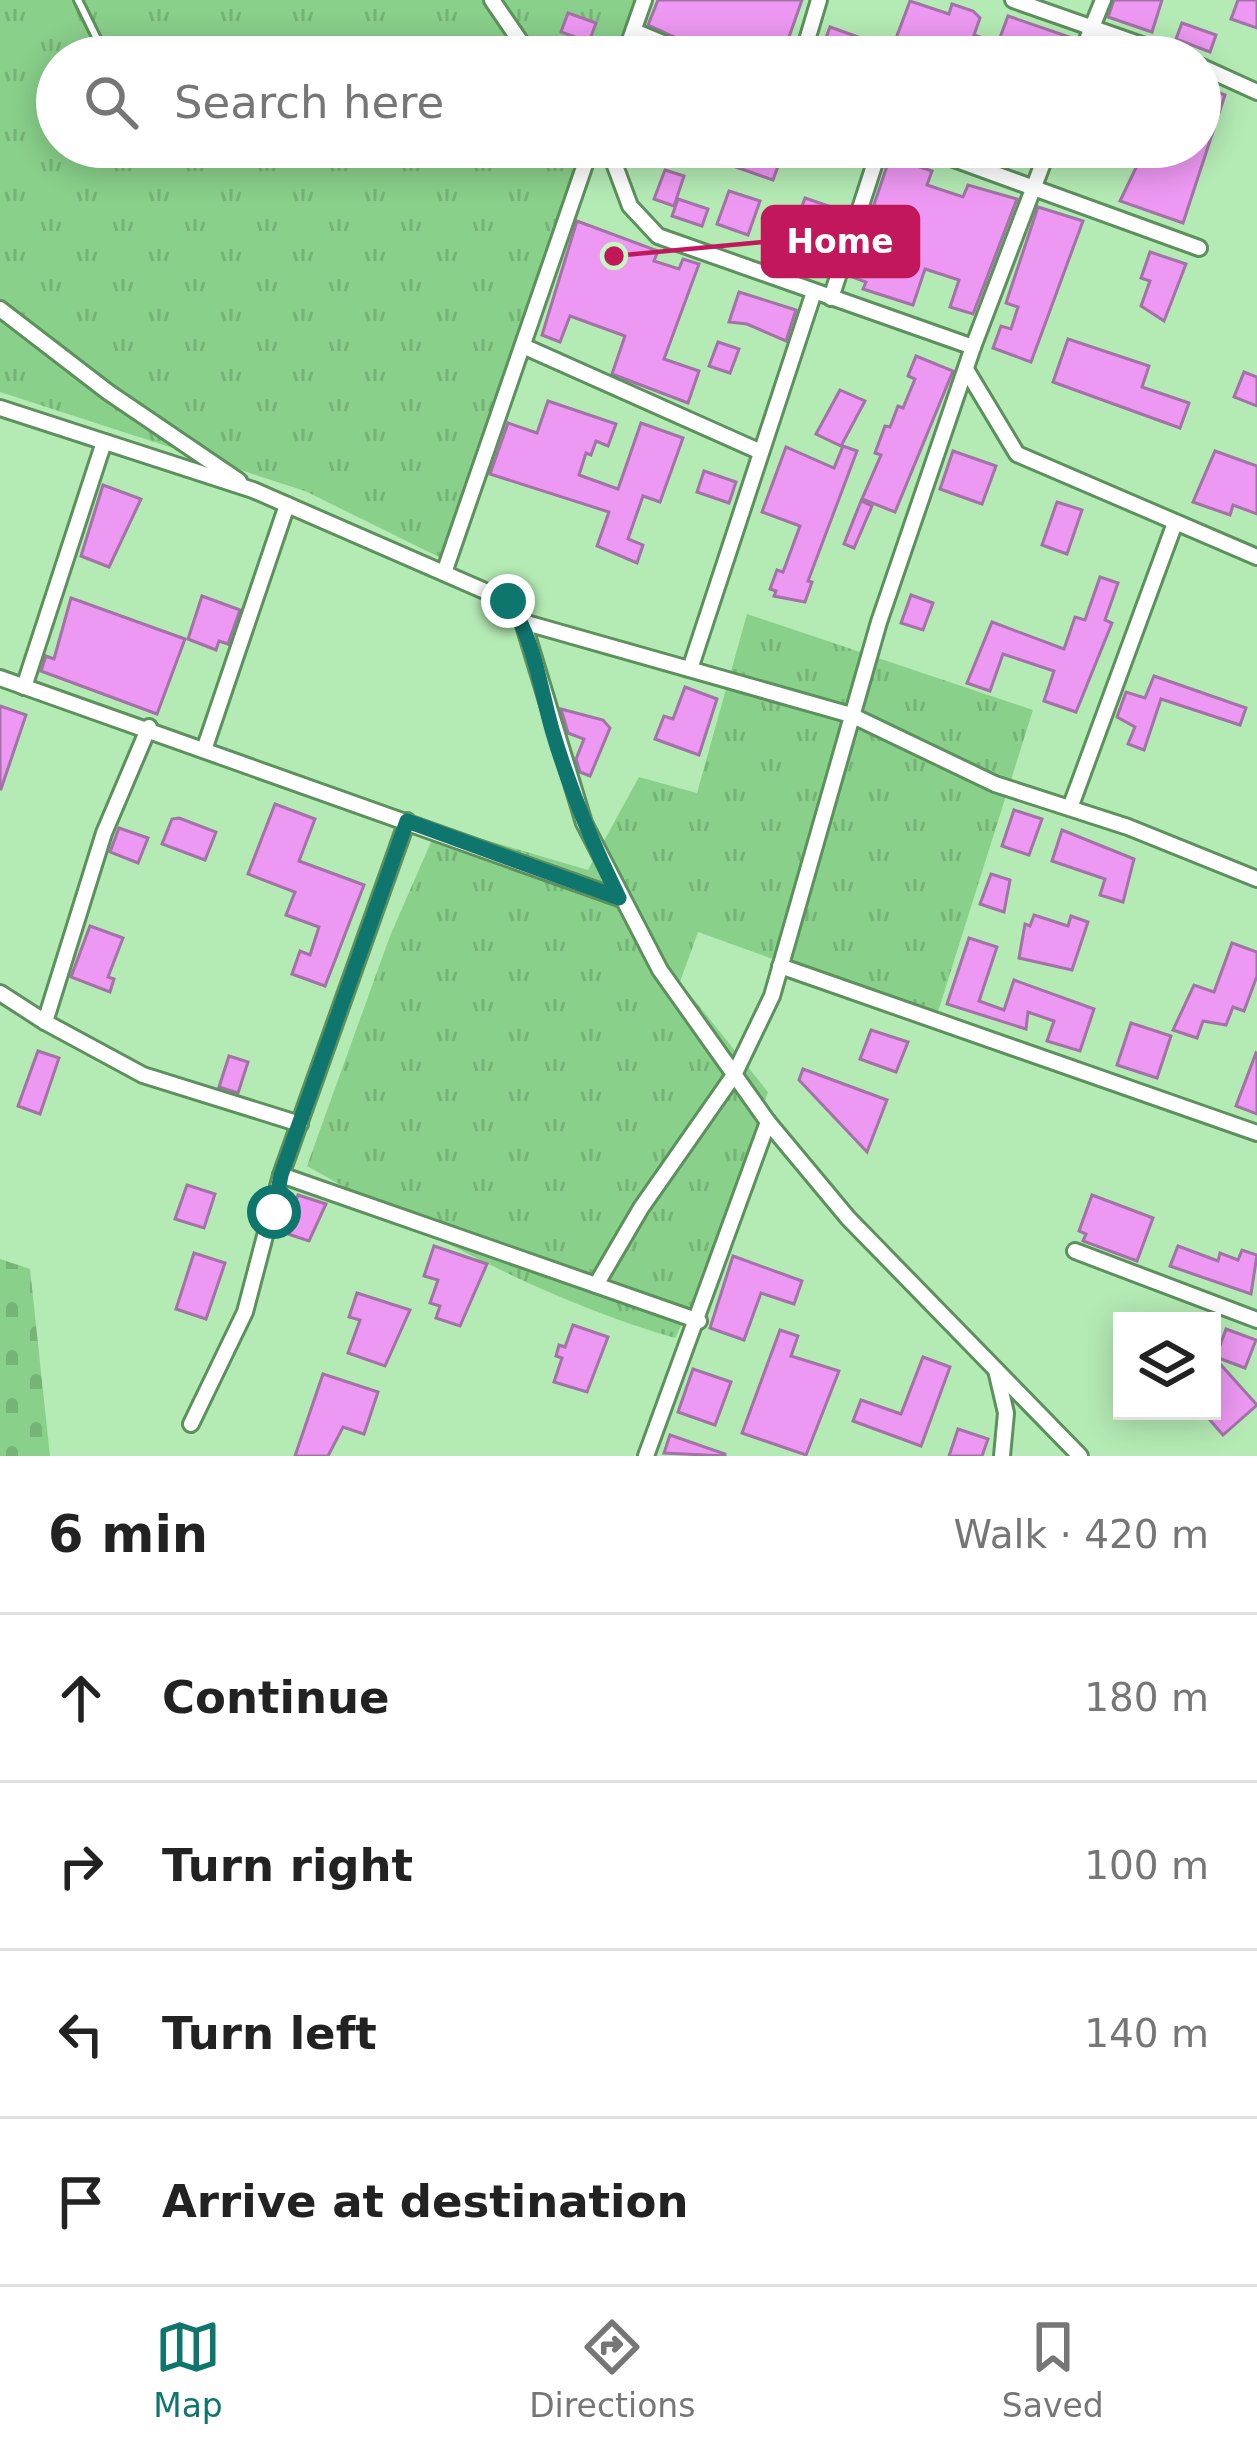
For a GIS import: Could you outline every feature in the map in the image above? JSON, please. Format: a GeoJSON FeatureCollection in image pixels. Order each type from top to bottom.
{"type":"FeatureCollection","features":[{"type":"Feature","properties":{"kind":"street"},"geometry":{"type":"LineString","coordinates":[[492,0],[517,36]]}},
{"type":"Feature","properties":{"kind":"street"},"geometry":{"type":"LineString","coordinates":[[632,36],[644,0]]}},
{"type":"Feature","properties":{"kind":"street"},"geometry":{"type":"LineString","coordinates":[[808,36],[819,0]]}},
{"type":"Feature","properties":{"kind":"street"},"geometry":{"type":"LineString","coordinates":[[1013,0],[1111,36]]}},
{"type":"Feature","properties":{"kind":"street"},"geometry":{"type":"LineString","coordinates":[[1087,36],[1102,0]]}},
{"type":"Feature","properties":{"kind":"street"},"geometry":{"type":"LineString","coordinates":[[634,31],[646,36]]}},
{"type":"Feature","properties":{"kind":"street"},"geometry":{"type":"LineString","coordinates":[[1221,76],[1257,92]]}},
{"type":"Feature","properties":{"kind":"street"},"geometry":{"type":"LineString","coordinates":[[445,570],[584,168]]}},
{"type":"Feature","properties":{"kind":"street"},"geometry":{"type":"LineString","coordinates":[[616,168],[630,206],[658,236],[973,347]]}},
{"type":"Feature","properties":{"kind":"street"},"geometry":{"type":"LineString","coordinates":[[831,298],[873,168]]}},
{"type":"Feature","properties":{"kind":"street"},"geometry":{"type":"LineString","coordinates":[[975,168],[1198,248]]}},
{"type":"Feature","properties":{"kind":"street"},"geometry":{"type":"LineString","coordinates":[[596,1285],[641,1208],[734,1075],[772,996],[851,715],[973,347],[1042,168]]}},
{"type":"Feature","properties":{"kind":"street"},"geometry":{"type":"LineString","coordinates":[[689,669],[814,292]]}},
{"type":"Feature","properties":{"kind":"street"},"geometry":{"type":"LineString","coordinates":[[0,309],[108,392],[253,490]]}},
{"type":"Feature","properties":{"kind":"street"},"geometry":{"type":"LineString","coordinates":[[523,346],[761,452]]}},
{"type":"Feature","properties":{"kind":"street"},"geometry":{"type":"LineString","coordinates":[[967,371],[1017,454],[1257,557]]}},
{"type":"Feature","properties":{"kind":"street"},"geometry":{"type":"LineString","coordinates":[[0,408],[253,490],[508,601],[523,622],[561,756],[619,898],[660,970],[768,1122],[848,1218],[1080,1456]]}},
{"type":"Feature","properties":{"kind":"street"},"geometry":{"type":"LineString","coordinates":[[24,687],[104,442]]}},
{"type":"Feature","properties":{"kind":"street"},"geometry":{"type":"LineString","coordinates":[[205,747],[287,505]]}},
{"type":"Feature","properties":{"kind":"street"},"geometry":{"type":"LineString","coordinates":[[1070,808],[1174,523]]}},
{"type":"Feature","properties":{"kind":"street"},"geometry":{"type":"LineString","coordinates":[[523,622],[851,715],[995,784],[1257,879]]}},
{"type":"Feature","properties":{"kind":"street"},"geometry":{"type":"LineString","coordinates":[[0,678],[149,727],[619,898]]}},
{"type":"Feature","properties":{"kind":"street"},"geometry":{"type":"LineString","coordinates":[[45,1022],[104,833],[149,727]]}},
{"type":"Feature","properties":{"kind":"street"},"geometry":{"type":"LineString","coordinates":[[191,1424],[245,1312],[281,1175],[407,821]]}},
{"type":"Feature","properties":{"kind":"street"},"geometry":{"type":"LineString","coordinates":[[780,966],[1257,1133]]}},
{"type":"Feature","properties":{"kind":"street"},"geometry":{"type":"LineString","coordinates":[[0,993],[143,1075],[300,1124]]}},
{"type":"Feature","properties":{"kind":"street"},"geometry":{"type":"LineString","coordinates":[[646,1456],[700,1321],[768,1122]]}},
{"type":"Feature","properties":{"kind":"street"},"geometry":{"type":"LineString","coordinates":[[281,1175],[700,1321]]}},
{"type":"Feature","properties":{"kind":"street"},"geometry":{"type":"LineString","coordinates":[[1075,1251],[1257,1320]]}},
{"type":"Feature","properties":{"kind":"street"},"geometry":{"type":"LineString","coordinates":[[995,1365],[1006,1413],[1002,1456]]}},
{"type":"Feature","properties":{"kind":"lane"},"geometry":{"type":"LineString","coordinates":[[78,0],[96,36]]}},
{"type":"Feature","properties":{"kind":"green space"},"geometry":{"type":"Polygon","coordinates":[[[0,0],[639,0],[626,36],[36,36],[36,168],[580,168],[443,559],[305,491],[0,392],[0,0]]]}},
{"type":"Feature","properties":{"kind":"green space"},"geometry":{"type":"Polygon","coordinates":[[[747,614],[1033,710],[936,1018],[698,932],[680,982],[768,1092],[711,1264],[675,1338],[532,1285],[307,1166],[390,936],[438,826],[588,870],[639,777],[697,793],[747,614]]]}},
{"type":"Feature","properties":{"kind":"green space"},"geometry":{"type":"Polygon","coordinates":[[[0,1259],[30,1269],[50,1456],[0,1456],[0,1259]]]}},
{"type":"Feature","properties":{"kind":"building"},"geometry":{"type":"Polygon","coordinates":[[[658,0],[802,0],[789,36],[672,36],[648,25],[658,0]]]}},
{"type":"Feature","properties":{"kind":"building"},"geometry":{"type":"Polygon","coordinates":[[[1114,0],[1162,0],[1152,32],[1108,17],[1114,0]]]}},
{"type":"Feature","properties":{"kind":"building"},"geometry":{"type":"Polygon","coordinates":[[[1238,0],[1257,0],[1257,28],[1231,19],[1238,0]]]}},
{"type":"Feature","properties":{"kind":"building"},"geometry":{"type":"Polygon","coordinates":[[[910,1],[949,14],[952,4],[980,18],[977,36],[897,36],[910,1]]]}},
{"type":"Feature","properties":{"kind":"building"},"geometry":{"type":"Polygon","coordinates":[[[568,13],[596,23],[591,36],[561,32],[568,13]]]}},
{"type":"Feature","properties":{"kind":"building"},"geometry":{"type":"Polygon","coordinates":[[[1008,16],[1066,36],[1001,36],[1008,16]]]}},
{"type":"Feature","properties":{"kind":"building"},"geometry":{"type":"Polygon","coordinates":[[[1182,23],[1216,35],[1216,36],[1177,36],[1182,23]]]}},
{"type":"Feature","properties":{"kind":"building"},"geometry":{"type":"Polygon","coordinates":[[[830,27],[855,36],[827,36],[830,27]]]}},
{"type":"Feature","properties":{"kind":"building"},"geometry":{"type":"Polygon","coordinates":[[[739,168],[777,168],[773,180],[739,168]]]}},
{"type":"Feature","properties":{"kind":"building"},"geometry":{"type":"Polygon","coordinates":[[[886,168],[932,171],[927,185],[963,197],[968,185],[1017,199],[973,314],[950,307],[959,280],[925,269],[913,305],[863,289],[866,282],[850,276],[886,168]],[[886,223],[875,255],[901,263],[911,232],[886,223]]]}},
{"type":"Feature","properties":{"kind":"building"},"geometry":{"type":"Polygon","coordinates":[[[1136,168],[1201,168],[1183,223],[1120,201],[1136,168]]]}},
{"type":"Feature","properties":{"kind":"building"},"geometry":{"type":"Polygon","coordinates":[[[665,170],[684,176],[674,206],[654,199],[665,170]]]}},
{"type":"Feature","properties":{"kind":"building"},"geometry":{"type":"Polygon","coordinates":[[[729,191],[760,201],[748,235],[717,224],[729,191]]]}},
{"type":"Feature","properties":{"kind":"building"},"geometry":{"type":"Polygon","coordinates":[[[805,198],[837,209],[832,222],[826,227],[798,217],[805,198]]]}},
{"type":"Feature","properties":{"kind":"building"},"geometry":{"type":"Polygon","coordinates":[[[678,199],[708,209],[702,226],[672,216],[678,199]]]}},
{"type":"Feature","properties":{"kind":"building"},"geometry":{"type":"Polygon","coordinates":[[[1038,207],[1083,221],[1031,362],[993,348],[1001,326],[1011,329],[1018,307],[1006,303],[1038,207]]]}},
{"type":"Feature","properties":{"kind":"building"},"geometry":{"type":"Polygon","coordinates":[[[577,221],[658,251],[654,261],[679,269],[683,259],[699,264],[664,359],[699,371],[688,403],[612,374],[625,336],[570,316],[560,342],[542,335],[577,221]]]}},
{"type":"Feature","properties":{"kind":"building"},"geometry":{"type":"Polygon","coordinates":[[[1150,252],[1186,264],[1164,321],[1141,306],[1150,281],[1141,278],[1150,252]]]}},
{"type":"Feature","properties":{"kind":"building"},"geometry":{"type":"Polygon","coordinates":[[[739,292],[796,310],[786,341],[747,324],[729,322],[739,292]]]}},
{"type":"Feature","properties":{"kind":"building"},"geometry":{"type":"Polygon","coordinates":[[[1068,339],[1149,366],[1142,387],[1189,403],[1180,428],[1053,382],[1068,339]]]}},
{"type":"Feature","properties":{"kind":"building"},"geometry":{"type":"Polygon","coordinates":[[[718,342],[739,349],[730,373],[709,366],[718,342]]]}},
{"type":"Feature","properties":{"kind":"building"},"geometry":{"type":"Polygon","coordinates":[[[916,356],[953,371],[895,512],[862,499],[881,455],[875,453],[885,426],[890,427],[898,406],[903,408],[915,379],[908,376],[916,356]]]}},
{"type":"Feature","properties":{"kind":"building"},"geometry":{"type":"Polygon","coordinates":[[[1244,372],[1257,377],[1257,406],[1234,397],[1244,372]]]}},
{"type":"Feature","properties":{"kind":"building"},"geometry":{"type":"Polygon","coordinates":[[[840,390],[865,401],[841,446],[816,434],[840,390]]]}},
{"type":"Feature","properties":{"kind":"building"},"geometry":{"type":"Polygon","coordinates":[[[548,401],[616,424],[608,446],[596,441],[591,455],[586,453],[579,475],[618,489],[641,423],[683,438],[660,502],[643,496],[628,539],[643,545],[637,563],[597,546],[609,512],[490,474],[508,423],[537,433],[548,401]]]}},
{"type":"Feature","properties":{"kind":"building"},"geometry":{"type":"Polygon","coordinates":[[[843,446],[857,451],[808,581],[812,582],[805,602],[774,596],[776,591],[770,589],[777,570],[783,572],[800,526],[762,512],[786,447],[834,468],[843,446]]]}},
{"type":"Feature","properties":{"kind":"building"},"geometry":{"type":"Polygon","coordinates":[[[953,451],[996,466],[982,504],[940,489],[953,451]]]}},
{"type":"Feature","properties":{"kind":"building"},"geometry":{"type":"Polygon","coordinates":[[[1215,451],[1257,466],[1257,514],[1233,505],[1230,515],[1193,502],[1215,451]]]}},
{"type":"Feature","properties":{"kind":"building"},"geometry":{"type":"Polygon","coordinates":[[[704,471],[736,482],[729,503],[697,492],[704,471]]]}},
{"type":"Feature","properties":{"kind":"building"},"geometry":{"type":"Polygon","coordinates":[[[103,485],[141,499],[109,567],[81,556],[103,485]]]}},
{"type":"Feature","properties":{"kind":"building"},"geometry":{"type":"Polygon","coordinates":[[[861,501],[872,506],[854,548],[844,544],[861,501]]]}},
{"type":"Feature","properties":{"kind":"building"},"geometry":{"type":"Polygon","coordinates":[[[1057,502],[1082,510],[1067,554],[1042,545],[1057,502]]]}},
{"type":"Feature","properties":{"kind":"building"},"geometry":{"type":"Polygon","coordinates":[[[1100,577],[1118,583],[1105,620],[1112,623],[1076,712],[1044,701],[1054,671],[1003,654],[990,691],[967,683],[992,622],[1064,649],[1075,617],[1085,620],[1100,577]]]}},
{"type":"Feature","properties":{"kind":"building"},"geometry":{"type":"Polygon","coordinates":[[[911,595],[933,603],[923,630],[901,623],[911,595]]]}},
{"type":"Feature","properties":{"kind":"building"},"geometry":{"type":"Polygon","coordinates":[[[202,596],[240,610],[228,644],[219,641],[216,650],[188,639],[202,596]]]}},
{"type":"Feature","properties":{"kind":"building"},"geometry":{"type":"Polygon","coordinates":[[[71,598],[185,639],[157,714],[41,671],[46,656],[54,659],[71,598]]]}},
{"type":"Feature","properties":{"kind":"building"},"geometry":{"type":"Polygon","coordinates":[[[1154,676],[1246,708],[1240,725],[1161,699],[1144,750],[1128,744],[1135,727],[1117,717],[1126,692],[1145,698],[1154,676]]]}},
{"type":"Feature","properties":{"kind":"building"},"geometry":{"type":"Polygon","coordinates":[[[685,687],[717,699],[699,755],[655,739],[664,716],[673,719],[685,687]]]}},
{"type":"Feature","properties":{"kind":"building"},"geometry":{"type":"Polygon","coordinates":[[[0,706],[26,715],[1,789],[0,789],[0,706]]]}},
{"type":"Feature","properties":{"kind":"building"},"geometry":{"type":"Polygon","coordinates":[[[561,709],[603,720],[610,728],[590,776],[580,772],[576,759],[584,739],[568,733],[561,709]]]}},
{"type":"Feature","properties":{"kind":"building"},"geometry":{"type":"Polygon","coordinates":[[[275,804],[315,819],[299,861],[364,885],[325,986],[292,974],[300,951],[310,955],[319,927],[286,915],[295,892],[248,874],[275,804]]]}},
{"type":"Feature","properties":{"kind":"building"},"geometry":{"type":"Polygon","coordinates":[[[1014,810],[1042,819],[1029,855],[1002,846],[1014,810]]]}},
{"type":"Feature","properties":{"kind":"building"},"geometry":{"type":"Polygon","coordinates":[[[172,819],[216,832],[205,860],[162,844],[172,819]]]}},
{"type":"Feature","properties":{"kind":"building"},"geometry":{"type":"Polygon","coordinates":[[[119,828],[148,838],[138,863],[110,852],[119,828]]]}},
{"type":"Feature","properties":{"kind":"building"},"geometry":{"type":"Polygon","coordinates":[[[1062,830],[1134,859],[1123,902],[1100,895],[1105,879],[1052,861],[1062,830]]]}},
{"type":"Feature","properties":{"kind":"building"},"geometry":{"type":"Polygon","coordinates":[[[991,874],[1010,880],[1004,912],[980,904],[991,874]]]}},
{"type":"Feature","properties":{"kind":"building"},"geometry":{"type":"Polygon","coordinates":[[[1034,915],[1068,926],[1071,916],[1088,922],[1072,970],[1019,958],[1025,924],[1030,926],[1034,915]]]}},
{"type":"Feature","properties":{"kind":"building"},"geometry":{"type":"Polygon","coordinates":[[[90,926],[123,938],[108,977],[114,979],[110,992],[71,977],[90,926]]]}},
{"type":"Feature","properties":{"kind":"building"},"geometry":{"type":"Polygon","coordinates":[[[969,938],[997,947],[979,1001],[1004,1010],[1014,980],[1094,1009],[1080,1051],[1047,1041],[1054,1021],[1028,1012],[1026,1029],[947,1004],[969,938]]]}},
{"type":"Feature","properties":{"kind":"building"},"geometry":{"type":"Polygon","coordinates":[[[1232,943],[1257,952],[1257,976],[1244,1011],[1233,1007],[1226,1025],[1203,1021],[1197,1038],[1173,1030],[1194,985],[1214,992],[1232,943]]]}},
{"type":"Feature","properties":{"kind":"building"},"geometry":{"type":"Polygon","coordinates":[[[1131,1023],[1171,1036],[1157,1078],[1117,1065],[1131,1023]]]}},
{"type":"Feature","properties":{"kind":"building"},"geometry":{"type":"Polygon","coordinates":[[[871,1030],[908,1042],[896,1072],[860,1059],[871,1030]]]}},
{"type":"Feature","properties":{"kind":"building"},"geometry":{"type":"Polygon","coordinates":[[[38,1051],[59,1058],[40,1114],[18,1106],[38,1051]]]}},
{"type":"Feature","properties":{"kind":"building"},"geometry":{"type":"Polygon","coordinates":[[[1257,1054],[1257,1114],[1236,1106],[1257,1054]]]}},
{"type":"Feature","properties":{"kind":"building"},"geometry":{"type":"Polygon","coordinates":[[[229,1056],[248,1062],[238,1093],[219,1087],[229,1056]]]}},
{"type":"Feature","properties":{"kind":"building"},"geometry":{"type":"Polygon","coordinates":[[[803,1069],[887,1100],[867,1152],[799,1080],[803,1069]]]}},
{"type":"Feature","properties":{"kind":"building"},"geometry":{"type":"Polygon","coordinates":[[[187,1185],[215,1194],[204,1228],[175,1219],[187,1185]]]}},
{"type":"Feature","properties":{"kind":"building"},"geometry":{"type":"Polygon","coordinates":[[[298,1195],[326,1204],[309,1241],[285,1233],[298,1195]]]}},
{"type":"Feature","properties":{"kind":"building"},"geometry":{"type":"Polygon","coordinates":[[[1092,1195],[1153,1218],[1137,1261],[1083,1241],[1086,1234],[1079,1231],[1092,1195]]]}},
{"type":"Feature","properties":{"kind":"building"},"geometry":{"type":"Polygon","coordinates":[[[434,1246],[487,1264],[460,1326],[436,1318],[440,1306],[430,1303],[438,1280],[424,1276],[434,1246]]]}},
{"type":"Feature","properties":{"kind":"building"},"geometry":{"type":"Polygon","coordinates":[[[1178,1246],[1218,1261],[1220,1253],[1238,1260],[1242,1250],[1257,1255],[1251,1294],[1170,1266],[1178,1246]]]}},
{"type":"Feature","properties":{"kind":"building"},"geometry":{"type":"Polygon","coordinates":[[[194,1253],[225,1263],[206,1319],[176,1309],[194,1253]]]}},
{"type":"Feature","properties":{"kind":"building"},"geometry":{"type":"Polygon","coordinates":[[[733,1256],[802,1281],[794,1304],[761,1293],[744,1340],[710,1328],[733,1256]]]}},
{"type":"Feature","properties":{"kind":"building"},"geometry":{"type":"Polygon","coordinates":[[[357,1293],[410,1310],[385,1366],[348,1353],[360,1320],[349,1317],[357,1293]]]}},
{"type":"Feature","properties":{"kind":"building"},"geometry":{"type":"Polygon","coordinates":[[[573,1325],[608,1337],[587,1392],[554,1382],[562,1358],[556,1356],[559,1345],[565,1347],[573,1325]]]}},
{"type":"Feature","properties":{"kind":"building"},"geometry":{"type":"Polygon","coordinates":[[[1226,1329],[1256,1340],[1245,1368],[1221,1359],[1226,1329]]]}},
{"type":"Feature","properties":{"kind":"building"},"geometry":{"type":"Polygon","coordinates":[[[780,1330],[798,1336],[791,1356],[839,1371],[806,1455],[742,1433],[780,1330]]]}},
{"type":"Feature","properties":{"kind":"building"},"geometry":{"type":"Polygon","coordinates":[[[923,1357],[950,1367],[921,1446],[853,1421],[861,1400],[901,1414],[923,1357]]]}},
{"type":"Feature","properties":{"kind":"building"},"geometry":{"type":"Polygon","coordinates":[[[1221,1365],[1257,1405],[1223,1435],[1210,1420],[1221,1420],[1221,1365]]]}},
{"type":"Feature","properties":{"kind":"building"},"geometry":{"type":"Polygon","coordinates":[[[693,1369],[731,1382],[715,1425],[678,1412],[693,1369]]]}},
{"type":"Feature","properties":{"kind":"building"},"geometry":{"type":"Polygon","coordinates":[[[323,1374],[378,1392],[364,1434],[343,1427],[328,1456],[295,1456],[323,1374]]]}},
{"type":"Feature","properties":{"kind":"building"},"geometry":{"type":"Polygon","coordinates":[[[958,1429],[988,1439],[982,1456],[949,1456],[958,1429]]]}},
{"type":"Feature","properties":{"kind":"building"},"geometry":{"type":"Polygon","coordinates":[[[670,1435],[725,1454],[725,1456],[664,1453],[670,1435]]]}},
{"type":"Feature","properties":{"kind":"place","name":"Home"},"geometry":{"type":"Point","coordinates":[614,256]}},
{"type":"Feature","properties":{"kind":"route"},"geometry":{"type":"LineString","coordinates":[[274,1212],[281,1175],[407,821],[619,898],[584,823],[553,734],[523,622],[508,601]]}}]}
